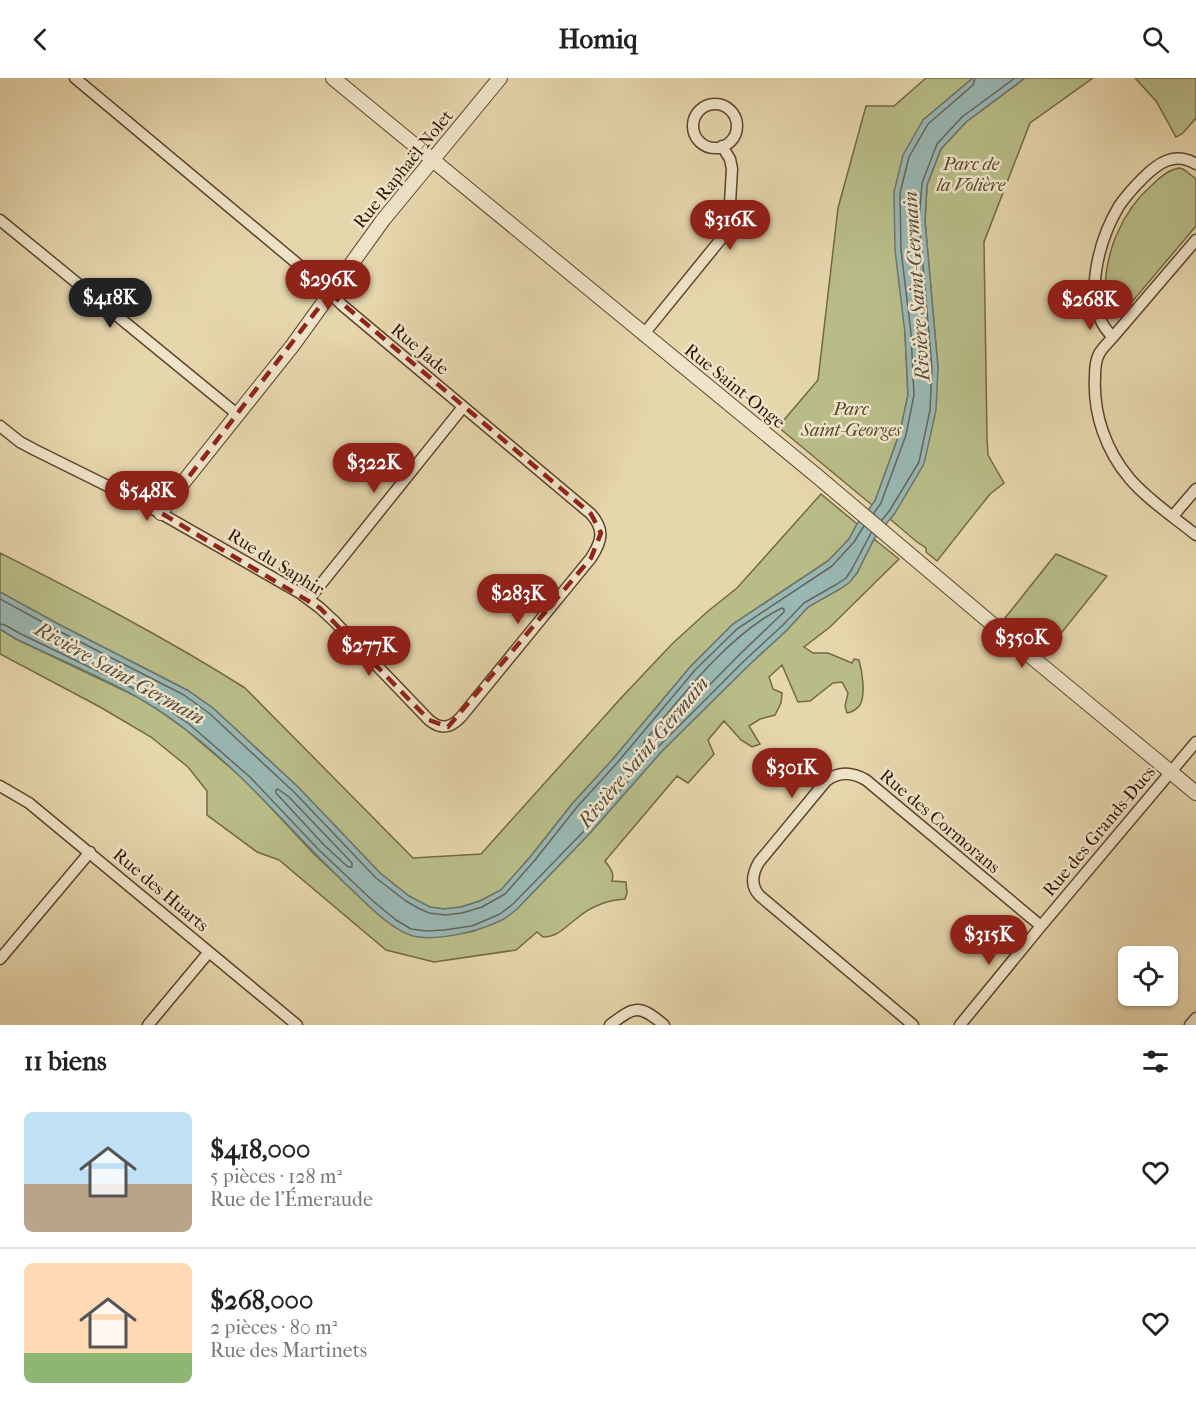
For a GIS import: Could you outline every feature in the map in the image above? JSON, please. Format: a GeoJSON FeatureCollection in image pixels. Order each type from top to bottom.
{"type":"FeatureCollection","features":[{"type":"Feature","properties":{"kind":"street","name":"Rue Jade"},"geometry":{"type":"LineString","coordinates":[[75,78],[318,281],[342,305],[591,514],[600,526],[598,545],[591,558],[461,717],[452,726],[444,728]]}},
{"type":"Feature","properties":{"kind":"street","name":"Rue Saint-Onge"},"geometry":{"type":"LineString","coordinates":[[333,78],[1196,793]]}},
{"type":"Feature","properties":{"kind":"street","name":"Rue Raphaël-Nolet"},"geometry":{"type":"LineString","coordinates":[[161,513],[293,345],[383,220],[500,78]]}},
{"type":"Feature","properties":{"kind":"street"},"geometry":{"type":"LineString","coordinates":[[718,104],[725,106],[735,117],[736,130],[733,137],[722,146],[708,146],[697,138],[693,124],[694,117],[704,106],[718,104]]}},
{"type":"Feature","properties":{"kind":"street"},"geometry":{"type":"LineString","coordinates":[[643,335],[726,230],[729,220],[732,169],[730,159],[722,146]]}},
{"type":"Feature","properties":{"kind":"street"},"geometry":{"type":"LineString","coordinates":[[1113,337],[1102,322],[1096,298],[1098,258],[1112,219],[1126,196],[1147,174],[1165,161],[1183,159],[1196,164]]}},
{"type":"Feature","properties":{"kind":"street"},"geometry":{"type":"LineString","coordinates":[[0,220],[237,414]]}},
{"type":"Feature","properties":{"kind":"street"},"geometry":{"type":"LineString","coordinates":[[1196,240],[1100,352],[1096,365],[1094,391],[1101,429],[1113,455],[1125,473],[1139,489],[1196,535]]}},
{"type":"Feature","properties":{"kind":"street"},"geometry":{"type":"LineString","coordinates":[[309,599],[462,407]]}},
{"type":"Feature","properties":{"kind":"street","name":"Rue du Saphir"},"geometry":{"type":"LineString","coordinates":[[0,426],[20,442],[161,513],[309,599],[334,621],[429,720],[444,728]]}},
{"type":"Feature","properties":{"kind":"street"},"geometry":{"type":"LineString","coordinates":[[1173,516],[1196,489]]}},
{"type":"Feature","properties":{"kind":"street","name":"Rue des Grands-Ducs"},"geometry":{"type":"LineString","coordinates":[[960,1025],[1196,742]]}},
{"type":"Feature","properties":{"kind":"street","name":"Rue des Cormorans"},"geometry":{"type":"LineString","coordinates":[[913,1025],[760,896],[753,886],[754,871],[759,862],[826,781],[834,775],[846,773],[866,780],[1041,926]]}},
{"type":"Feature","properties":{"kind":"street","name":"Rue des Huarts"},"geometry":{"type":"LineString","coordinates":[[0,786],[29,803],[90,852],[297,1025]]}},
{"type":"Feature","properties":{"kind":"street"},"geometry":{"type":"LineString","coordinates":[[0,959],[90,852]]}},
{"type":"Feature","properties":{"kind":"street"},"geometry":{"type":"LineString","coordinates":[[148,1025],[209,952]]}},
{"type":"Feature","properties":{"kind":"street"},"geometry":{"type":"LineString","coordinates":[[610,1025],[630,1011],[636,1010],[649,1013],[664,1025]]}},
{"type":"Feature","properties":{"kind":"street"},"geometry":{"type":"LineString","coordinates":[[1190,1025],[1196,1018]]}},
{"type":"Feature","properties":{"kind":"highlighted area"},"geometry":{"type":"Polygon","coordinates":[[[330,293],[591,514],[601,533],[591,558],[448,727],[429,720],[320,608],[161,513],[330,293]]]}},
{"type":"Feature","properties":{"kind":"green space","name":"Parc Saint-Georges"},"geometry":{"type":"Polygon","coordinates":[[[926,78],[973,78],[923,120],[905,333],[908,395],[900,432],[872,505],[778,427],[818,380],[838,208],[866,106],[894,106],[926,78]]]}},
{"type":"Feature","properties":{"kind":"green space","name":"Parc de la Volière"},"geometry":{"type":"Polygon","coordinates":[[[1025,78],[1093,78],[1030,123],[984,242],[988,455],[1004,483],[990,494],[937,561],[926,552],[926,548],[890,519],[895,513],[938,368],[925,221],[927,185],[941,149],[966,122],[1025,78]]]}},
{"type":"Feature","properties":{"kind":"green space"},"geometry":{"type":"Polygon","coordinates":[[[1135,78],[1196,78],[1196,118],[1182,134],[1176,137],[1156,101],[1135,78]]]}},
{"type":"Feature","properties":{"kind":"green space"},"geometry":{"type":"Polygon","coordinates":[[[1179,168],[1196,179],[1196,226],[1131,303],[1118,306],[1110,302],[1106,293],[1107,267],[1117,234],[1141,195],[1164,174],[1179,168]]]}},
{"type":"Feature","properties":{"kind":"green space"},"geometry":{"type":"Polygon","coordinates":[[[821,494],[857,524],[849,539],[828,561],[733,624],[691,666],[501,890],[480,901],[461,907],[444,909],[430,907],[409,896],[380,873],[298,787],[213,708],[187,690],[0,592],[0,553],[155,634],[245,688],[413,858],[481,854],[672,644],[737,588],[821,494]]]}},
{"type":"Feature","properties":{"kind":"green space"},"geometry":{"type":"Polygon","coordinates":[[[874,539],[899,559],[830,627],[804,647],[813,653],[828,653],[852,663],[854,659],[859,660],[863,689],[862,700],[857,708],[847,713],[845,706],[848,693],[842,682],[833,683],[810,701],[798,702],[782,665],[769,677],[773,689],[782,693],[781,703],[775,715],[760,719],[749,726],[760,744],[752,747],[741,740],[724,721],[708,740],[714,754],[688,783],[677,776],[605,861],[612,872],[612,881],[626,882],[625,899],[593,908],[553,935],[543,937],[537,932],[516,950],[434,962],[386,950],[279,860],[257,852],[207,815],[207,791],[188,767],[151,737],[0,654],[0,629],[16,639],[144,700],[185,729],[246,781],[314,854],[369,906],[426,937],[445,936],[474,931],[517,909],[590,833],[662,751],[750,664],[808,607],[857,573],[874,539]]]}},
{"type":"Feature","properties":{"kind":"green space"},"geometry":{"type":"Polygon","coordinates":[[[1056,554],[1107,576],[1046,652],[1005,618],[1056,554]]]}},
{"type":"Feature","properties":{"kind":"water","name":"Rivière Saint-Germain"},"geometry":{"type":"Polygon","coordinates":[[[973,78],[1025,78],[966,122],[941,149],[927,185],[925,221],[938,368],[936,410],[924,464],[895,513],[874,539],[850,582],[808,607],[662,751],[590,833],[517,909],[504,919],[482,928],[444,937],[420,937],[402,931],[370,907],[249,785],[185,729],[146,702],[0,629],[0,592],[187,690],[213,708],[298,787],[380,873],[409,896],[430,907],[444,909],[461,907],[480,901],[501,890],[691,666],[733,624],[828,561],[849,539],[857,524],[875,501],[900,432],[908,395],[905,333],[895,250],[894,192],[903,155],[923,120],[973,78]]]}}]}
